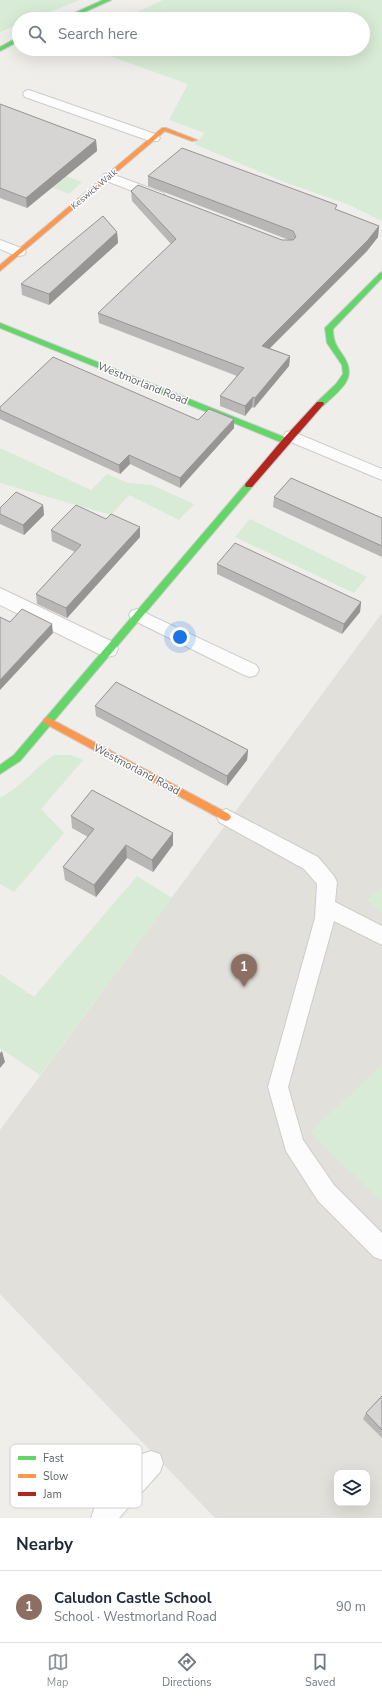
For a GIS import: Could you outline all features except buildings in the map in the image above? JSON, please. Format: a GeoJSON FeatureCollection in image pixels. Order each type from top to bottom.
{"type":"FeatureCollection","features":[{"type":"Feature","properties":{"kind":"street"},"geometry":{"type":"LineString","coordinates":[[80,12],[108,0]]}},
{"type":"Feature","properties":{"kind":"street"},"geometry":{"type":"LineString","coordinates":[[0,49],[12,43]]}},
{"type":"Feature","properties":{"kind":"street","name":"Keswick Walk"},"geometry":{"type":"LineString","coordinates":[[0,269],[164,129],[194,140]]}},
{"type":"Feature","properties":{"kind":"street"},"geometry":{"type":"LineString","coordinates":[[0,770],[17,758],[47,720],[289,438],[339,385],[347,373],[346,364],[330,343],[328,337],[329,328],[382,274]]}},
{"type":"Feature","properties":{"kind":"street","name":"Westmorland Road"},"geometry":{"type":"LineString","coordinates":[[0,325],[289,438]]}},
{"type":"Feature","properties":{"kind":"street"},"geometry":{"type":"LineString","coordinates":[[0,596],[108,649]]}},
{"type":"Feature","properties":{"kind":"street","name":"Westmorland Road"},"geometry":{"type":"LineString","coordinates":[[47,720],[226,817]]}},
{"type":"Feature","properties":{"kind":"lane"},"geometry":{"type":"LineString","coordinates":[[29,94],[154,138]]}},
{"type":"Feature","properties":{"kind":"lane"},"geometry":{"type":"LineString","coordinates":[[108,177],[168,200]]}},
{"type":"Feature","properties":{"kind":"lane"},"geometry":{"type":"LineString","coordinates":[[0,244],[19,252]]}},
{"type":"Feature","properties":{"kind":"lane"},"geometry":{"type":"LineString","coordinates":[[289,438],[382,475]]}},
{"type":"Feature","properties":{"kind":"lane"},"geometry":{"type":"LineString","coordinates":[[137,615],[250,670]]}},
{"type":"Feature","properties":{"kind":"lane"},"geometry":{"type":"LineString","coordinates":[[226,817],[311,863],[327,882],[325,918],[278,1087],[294,1144],[326,1193],[382,1249]]}},
{"type":"Feature","properties":{"kind":"lane"},"geometry":{"type":"LineString","coordinates":[[326,906],[382,936]]}},
{"type":"Feature","properties":{"kind":"lane"},"geometry":{"type":"LineString","coordinates":[[142,1473],[151,1463]]}},
{"type":"Feature","properties":{"kind":"lane"},"geometry":{"type":"LineString","coordinates":[[103,1518],[112,1508]]}},
{"type":"Feature","properties":{"kind":"shaded area"},"geometry":{"type":"Polygon","coordinates":[[[382,613],[382,1518],[215,1518],[0,1294],[0,1130],[382,613]]]}},
{"type":"Feature","properties":{"kind":"green space"},"geometry":{"type":"Polygon","coordinates":[[[0,0],[80,0],[50,12],[12,12],[12,27],[0,32],[0,0]]]}},
{"type":"Feature","properties":{"kind":"green space"},"geometry":{"type":"Polygon","coordinates":[[[163,0],[382,0],[382,221],[347,204],[284,182],[194,144],[205,133],[169,120],[188,84],[110,56],[370,56],[370,12],[137,12],[163,0]]]}},
{"type":"Feature","properties":{"kind":"green space"},"geometry":{"type":"Polygon","coordinates":[[[0,151],[82,182],[69,194],[0,167],[0,151]]]}},
{"type":"Feature","properties":{"kind":"green space"},"geometry":{"type":"Polygon","coordinates":[[[0,448],[91,490],[107,474],[128,483],[152,485],[194,504],[179,520],[129,495],[111,515],[0,483],[0,448]]]}},
{"type":"Feature","properties":{"kind":"green space"},"geometry":{"type":"Polygon","coordinates":[[[250,519],[367,577],[354,593],[235,537],[250,519]]]}},
{"type":"Feature","properties":{"kind":"green space"},"geometry":{"type":"Polygon","coordinates":[[[54,755],[71,755],[83,760],[41,809],[64,833],[14,892],[0,884],[0,798],[8,794],[54,755]]]}},
{"type":"Feature","properties":{"kind":"green space"},"geometry":{"type":"Polygon","coordinates":[[[137,876],[172,898],[40,1075],[0,1048],[0,974],[34,997],[137,876]]]}},
{"type":"Feature","properties":{"kind":"green space"},"geometry":{"type":"Polygon","coordinates":[[[382,887],[382,914],[367,900],[382,887]]]}},
{"type":"Feature","properties":{"kind":"green space"},"geometry":{"type":"Polygon","coordinates":[[[382,1064],[382,1202],[310,1132],[382,1064]]]}},
{"type":"Feature","properties":{"kind":"traffic: fast"},"geometry":{"type":"LineString","coordinates":[[80,12],[108,0]]}},
{"type":"Feature","properties":{"kind":"traffic: fast"},"geometry":{"type":"LineString","coordinates":[[0,49],[12,43]]}},
{"type":"Feature","properties":{"kind":"traffic: fast"},"geometry":{"type":"LineString","coordinates":[[320,404],[339,386],[346,374],[343,360],[331,343],[329,328],[382,274]]}},
{"type":"Feature","properties":{"kind":"traffic: fast"},"geometry":{"type":"LineString","coordinates":[[0,325],[286,441]]}},
{"type":"Feature","properties":{"kind":"traffic: fast"},"geometry":{"type":"LineString","coordinates":[[0,770],[17,758],[249,485]]}},
{"type":"Feature","properties":{"kind":"traffic: slow"},"geometry":{"type":"LineString","coordinates":[[0,269],[164,129],[194,140]]}},
{"type":"Feature","properties":{"kind":"traffic: slow"},"geometry":{"type":"LineString","coordinates":[[47,721],[226,817]]}},
{"type":"Feature","properties":{"kind":"traffic: jam"},"geometry":{"type":"LineString","coordinates":[[249,485],[320,404]]}},
{"type":"Feature","properties":{"kind":"place","name":"Caludon Castle School"},"geometry":{"type":"Point","coordinates":[244,987]}}]}
